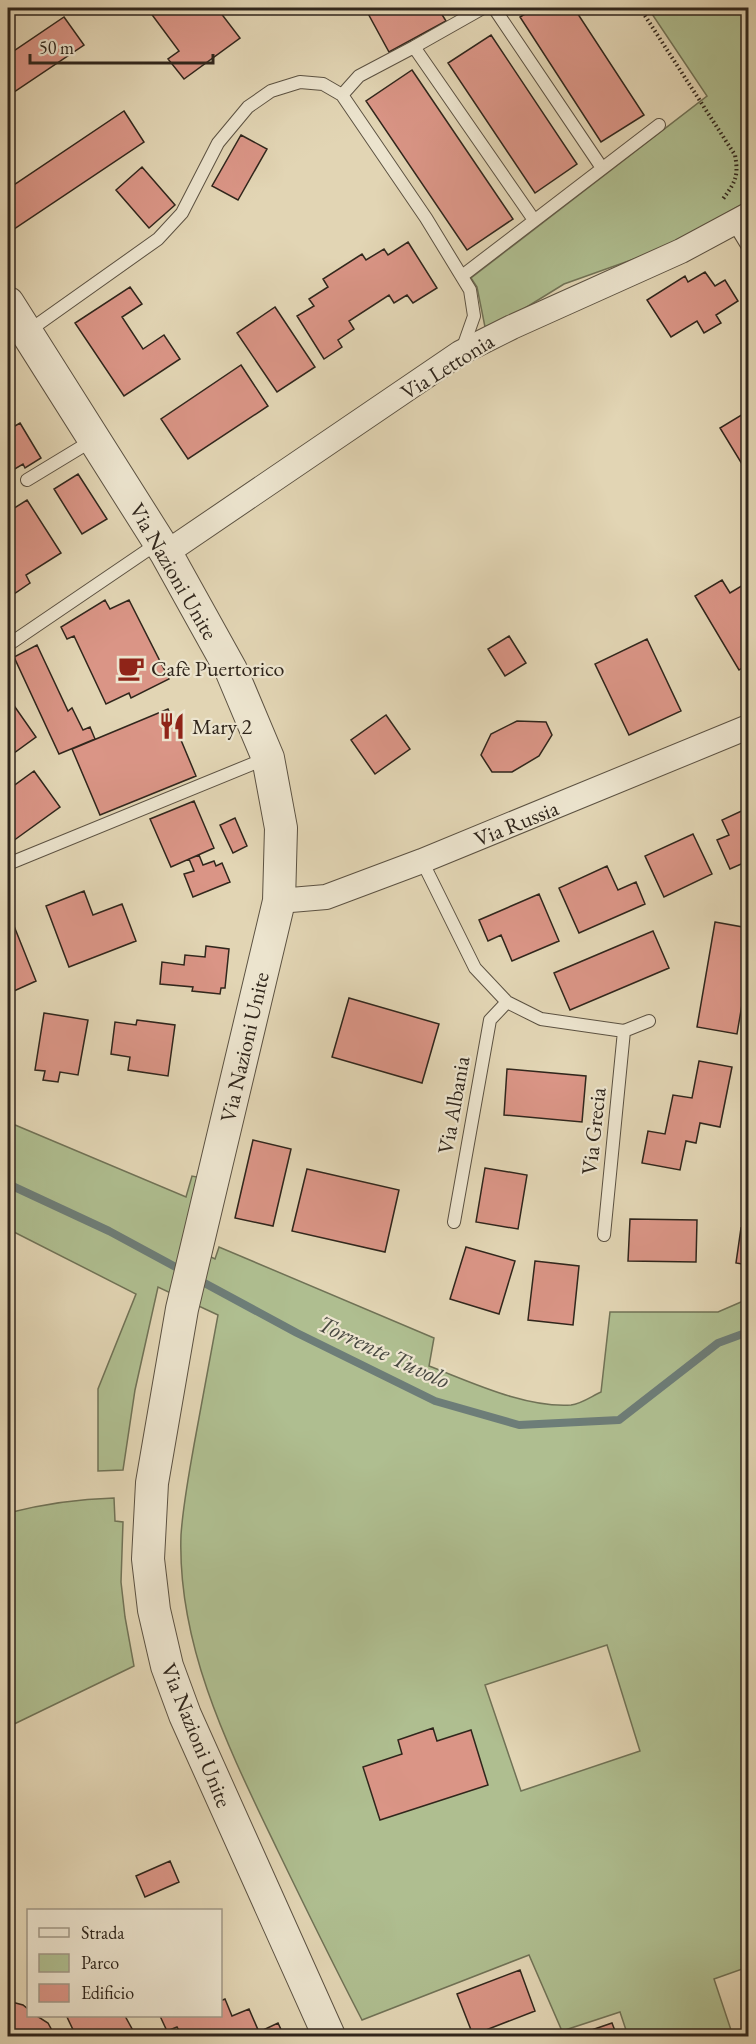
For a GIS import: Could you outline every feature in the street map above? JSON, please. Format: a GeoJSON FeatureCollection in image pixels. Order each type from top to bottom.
{"type":"FeatureCollection","features":[{"type":"Feature","properties":{"kind":"street","name":"Via Lettonia"},"geometry":{"type":"LineString","coordinates":[[162,548],[460,353],[681,251],[741,220]]}},
{"type":"Feature","properties":{"kind":"street","name":"Via Nazioni Unite"},"geometry":{"type":"LineString","coordinates":[[8,303],[162,548],[231,670],[268,758],[281,828],[279,901],[182,1309],[152,1483],[148,1559],[154,1610],[167,1666],[184,1716],[329,2037]]}},
{"type":"Feature","properties":{"kind":"street","name":"Via Russia"},"geometry":{"type":"LineString","coordinates":[[279,901],[326,897],[422,861],[748,727]]}},
{"type":"Feature","properties":{"kind":"lane"},"geometry":{"type":"LineString","coordinates":[[342,95],[359,75],[483,8]]}},
{"type":"Feature","properties":{"kind":"lane"},"geometry":{"type":"LineString","coordinates":[[494,8],[602,168]]}},
{"type":"Feature","properties":{"kind":"lane"},"geometry":{"type":"LineString","coordinates":[[414,47],[534,220]]}},
{"type":"Feature","properties":{"kind":"lane"},"geometry":{"type":"LineString","coordinates":[[26,333],[158,239],[182,213],[218,143],[248,107],[271,91],[300,82],[323,84],[342,95],[426,218],[462,276],[470,290],[474,316],[460,353]]}},
{"type":"Feature","properties":{"kind":"lane"},"geometry":{"type":"LineString","coordinates":[[462,276],[659,125]]}},
{"type":"Feature","properties":{"kind":"lane"},"geometry":{"type":"LineString","coordinates":[[741,220],[748,247]]}},
{"type":"Feature","properties":{"kind":"lane"},"geometry":{"type":"LineString","coordinates":[[27,480],[94,440]]}},
{"type":"Feature","properties":{"kind":"lane"},"geometry":{"type":"LineString","coordinates":[[8,645],[162,548]]}},
{"type":"Feature","properties":{"kind":"lane"},"geometry":{"type":"LineString","coordinates":[[8,864],[268,758]]}},
{"type":"Feature","properties":{"kind":"lane"},"geometry":{"type":"LineString","coordinates":[[422,861],[475,969],[507,1002],[541,1019],[624,1031],[649,1021]]}},
{"type":"Feature","properties":{"kind":"lane","name":"Via Albania"},"geometry":{"type":"LineString","coordinates":[[454,1222],[490,1020],[507,1002]]}},
{"type":"Feature","properties":{"kind":"lane","name":"Via Grecia"},"geometry":{"type":"LineString","coordinates":[[604,1235],[624,1031]]}},
{"type":"Feature","properties":{"kind":"path"},"geometry":{"type":"LineString","coordinates":[[640,8],[735,155],[738,170],[735,182],[720,205]]}},
{"type":"Feature","properties":{"kind":"green space"},"geometry":{"type":"Polygon","coordinates":[[[648,8],[748,8],[748,201],[665,248],[564,284],[517,313],[485,327],[477,287],[471,278],[707,96],[648,8]]]}},
{"type":"Feature","properties":{"kind":"green space"},"geometry":{"type":"Polygon","coordinates":[[[8,1122],[186,1197],[192,1176],[202,1178],[183,1243],[215,1259],[219,1247],[434,1338],[429,1366],[498,1393],[553,1405],[583,1402],[601,1392],[610,1312],[718,1312],[748,1299],[748,1713],[742,1716],[748,1735],[748,1967],[714,1979],[733,2036],[628,2036],[620,2012],[562,2031],[529,1955],[362,2020],[277,1849],[225,1736],[197,1658],[188,1618],[182,1577],[182,1524],[218,1315],[158,1287],[135,1390],[123,1470],[98,1471],[98,1389],[136,1294],[8,1229],[8,1122]],[[607,1645],[485,1685],[521,1791],[640,1751],[607,1645]]]}},
{"type":"Feature","properties":{"kind":"green space"},"geometry":{"type":"Polygon","coordinates":[[[114,1498],[115,1521],[123,1522],[121,1582],[134,1666],[8,1727],[8,1513],[60,1502],[114,1498]]]}},
{"type":"Feature","properties":{"kind":"building"},"geometry":{"type":"Polygon","coordinates":[[[147,8],[217,8],[240,38],[184,79],[168,59],[179,51],[147,8]]]}},
{"type":"Feature","properties":{"kind":"building"},"geometry":{"type":"Polygon","coordinates":[[[365,8],[438,8],[446,21],[389,52],[365,8]]]}},
{"type":"Feature","properties":{"kind":"building"},"geometry":{"type":"Polygon","coordinates":[[[535,8],[574,8],[644,115],[601,142],[520,17],[535,8]]]}},
{"type":"Feature","properties":{"kind":"building"},"geometry":{"type":"Polygon","coordinates":[[[64,17],[84,45],[8,96],[8,55],[64,17]]]}},
{"type":"Feature","properties":{"kind":"building"},"geometry":{"type":"Polygon","coordinates":[[[491,35],[577,164],[535,193],[448,63],[491,35]]]}},
{"type":"Feature","properties":{"kind":"building"},"geometry":{"type":"Polygon","coordinates":[[[412,70],[513,219],[467,250],[366,101],[412,70]]]}},
{"type":"Feature","properties":{"kind":"building"},"geometry":{"type":"Polygon","coordinates":[[[124,111],[144,142],[8,233],[8,189],[124,111]]]}},
{"type":"Feature","properties":{"kind":"building"},"geometry":{"type":"Polygon","coordinates":[[[241,135],[267,149],[238,200],[212,186],[241,135]]]}},
{"type":"Feature","properties":{"kind":"building"},"geometry":{"type":"Polygon","coordinates":[[[142,167],[175,205],[149,228],[116,190],[142,167]]]}},
{"type":"Feature","properties":{"kind":"building"},"geometry":{"type":"Polygon","coordinates":[[[408,242],[437,288],[413,303],[407,295],[394,303],[389,295],[349,321],[354,329],[338,340],[342,347],[324,359],[297,316],[314,306],[309,299],[328,287],[323,279],[362,254],[366,260],[384,249],[388,255],[408,242]]]}},
{"type":"Feature","properties":{"kind":"building"},"geometry":{"type":"Polygon","coordinates":[[[705,272],[715,286],[725,280],[738,301],[716,315],[721,323],[704,333],[697,321],[671,337],[647,300],[685,276],[688,282],[705,272]]]}},
{"type":"Feature","properties":{"kind":"building"},"geometry":{"type":"Polygon","coordinates":[[[130,287],[142,304],[122,317],[143,349],[164,335],[180,359],[124,396],[75,323],[130,287]]]}},
{"type":"Feature","properties":{"kind":"building"},"geometry":{"type":"Polygon","coordinates":[[[275,307],[315,367],[277,392],[237,333],[275,307]]]}},
{"type":"Feature","properties":{"kind":"building"},"geometry":{"type":"Polygon","coordinates":[[[241,365],[268,406],[188,459],[161,419],[241,365]]]}},
{"type":"Feature","properties":{"kind":"building"},"geometry":{"type":"Polygon","coordinates":[[[748,411],[748,467],[745,469],[720,428],[748,411]]]}},
{"type":"Feature","properties":{"kind":"building"},"geometry":{"type":"Polygon","coordinates":[[[20,423],[41,458],[25,468],[23,464],[8,473],[8,430],[20,423]]]}},
{"type":"Feature","properties":{"kind":"building"},"geometry":{"type":"Polygon","coordinates":[[[78,474],[107,519],[82,534],[54,489],[78,474]]]}},
{"type":"Feature","properties":{"kind":"building"},"geometry":{"type":"Polygon","coordinates":[[[27,500],[61,553],[26,575],[30,583],[8,598],[8,512],[27,500]]]}},
{"type":"Feature","properties":{"kind":"building"},"geometry":{"type":"Polygon","coordinates":[[[722,580],[730,593],[748,582],[748,664],[739,670],[695,596],[722,580]]]}},
{"type":"Feature","properties":{"kind":"building"},"geometry":{"type":"Polygon","coordinates":[[[105,600],[110,609],[129,600],[169,679],[131,698],[129,693],[106,704],[74,636],[67,639],[61,627],[105,600]]]}},
{"type":"Feature","properties":{"kind":"building"},"geometry":{"type":"Polygon","coordinates":[[[509,636],[526,663],[505,676],[488,649],[509,636]]]}},
{"type":"Feature","properties":{"kind":"building"},"geometry":{"type":"Polygon","coordinates":[[[647,639],[681,711],[629,735],[595,664],[647,639]]]}},
{"type":"Feature","properties":{"kind":"building"},"geometry":{"type":"Polygon","coordinates":[[[37,645],[68,711],[72,708],[83,730],[90,727],[95,739],[59,754],[14,657],[37,645]]]}},
{"type":"Feature","properties":{"kind":"building"},"geometry":{"type":"Polygon","coordinates":[[[8,697],[36,737],[14,753],[11,750],[8,752],[8,697]]]}},
{"type":"Feature","properties":{"kind":"building"},"geometry":{"type":"Polygon","coordinates":[[[168,709],[196,776],[100,815],[72,749],[168,709]]]}},
{"type":"Feature","properties":{"kind":"building"},"geometry":{"type":"Polygon","coordinates":[[[386,715],[410,749],[375,774],[351,740],[386,715]]]}},
{"type":"Feature","properties":{"kind":"building"},"geometry":{"type":"Polygon","coordinates":[[[517,721],[546,722],[552,735],[539,756],[512,772],[492,772],[481,755],[491,734],[517,721]]]}},
{"type":"Feature","properties":{"kind":"building"},"geometry":{"type":"Polygon","coordinates":[[[34,771],[60,807],[13,841],[8,833],[8,790],[34,771]]]}},
{"type":"Feature","properties":{"kind":"building"},"geometry":{"type":"Polygon","coordinates":[[[194,801],[214,848],[171,867],[150,819],[194,801]]]}},
{"type":"Feature","properties":{"kind":"building"},"geometry":{"type":"Polygon","coordinates":[[[748,808],[748,861],[730,869],[717,840],[729,835],[722,820],[748,808]]]}},
{"type":"Feature","properties":{"kind":"building"},"geometry":{"type":"Polygon","coordinates":[[[235,818],[247,846],[233,853],[220,825],[235,818]]]}},
{"type":"Feature","properties":{"kind":"building"},"geometry":{"type":"Polygon","coordinates":[[[693,834],[712,874],[664,897],[645,856],[693,834]]]}},
{"type":"Feature","properties":{"kind":"building"},"geometry":{"type":"Polygon","coordinates":[[[199,855],[203,865],[214,861],[216,866],[222,863],[230,882],[193,897],[184,874],[194,871],[189,859],[199,855]]]}},
{"type":"Feature","properties":{"kind":"building"},"geometry":{"type":"Polygon","coordinates":[[[607,866],[618,890],[636,882],[645,904],[579,933],[559,888],[607,866]]]}},
{"type":"Feature","properties":{"kind":"building"},"geometry":{"type":"Polygon","coordinates":[[[84,891],[93,915],[122,904],[136,941],[69,967],[46,906],[84,891]]]}},
{"type":"Feature","properties":{"kind":"building"},"geometry":{"type":"Polygon","coordinates":[[[539,894],[559,941],[512,961],[501,935],[488,941],[479,920],[539,894]]]}},
{"type":"Feature","properties":{"kind":"building"},"geometry":{"type":"Polygon","coordinates":[[[12,921],[36,981],[14,991],[8,974],[8,923],[12,921]]]}},
{"type":"Feature","properties":{"kind":"building"},"geometry":{"type":"Polygon","coordinates":[[[715,922],[748,928],[748,969],[737,1034],[697,1027],[715,922]]]}},
{"type":"Feature","properties":{"kind":"building"},"geometry":{"type":"Polygon","coordinates":[[[653,931],[669,968],[570,1010],[554,973],[653,931]]]}},
{"type":"Feature","properties":{"kind":"building"},"geometry":{"type":"Polygon","coordinates":[[[206,946],[229,949],[225,988],[221,988],[220,994],[192,991],[193,987],[160,984],[162,962],[184,965],[185,955],[205,957],[206,946]]]}},
{"type":"Feature","properties":{"kind":"building"},"geometry":{"type":"Polygon","coordinates":[[[349,998],[439,1024],[422,1083],[332,1057],[349,998]]]}},
{"type":"Feature","properties":{"kind":"building"},"geometry":{"type":"Polygon","coordinates":[[[44,1013],[88,1020],[78,1075],[60,1072],[58,1082],[43,1080],[45,1071],[35,1070],[44,1013]]]}},
{"type":"Feature","properties":{"kind":"building"},"geometry":{"type":"Polygon","coordinates":[[[137,1020],[175,1025],[168,1076],[128,1070],[130,1057],[111,1054],[115,1022],[136,1025],[137,1020]]]}},
{"type":"Feature","properties":{"kind":"building"},"geometry":{"type":"Polygon","coordinates":[[[699,1061],[732,1067],[720,1127],[700,1123],[696,1143],[686,1141],[680,1170],[642,1163],[648,1131],[665,1134],[673,1095],[692,1098],[699,1061]]]}},
{"type":"Feature","properties":{"kind":"building"},"geometry":{"type":"Polygon","coordinates":[[[507,1069],[586,1076],[582,1122],[504,1115],[507,1069]]]}},
{"type":"Feature","properties":{"kind":"building"},"geometry":{"type":"Polygon","coordinates":[[[253,1140],[291,1149],[273,1226],[235,1218],[253,1140]]]}},
{"type":"Feature","properties":{"kind":"building"},"geometry":{"type":"Polygon","coordinates":[[[485,1168],[527,1175],[518,1229],[476,1222],[485,1168]]]}},
{"type":"Feature","properties":{"kind":"building"},"geometry":{"type":"Polygon","coordinates":[[[307,1169],[399,1190],[385,1252],[292,1231],[307,1169]]]}},
{"type":"Feature","properties":{"kind":"building"},"geometry":{"type":"Polygon","coordinates":[[[630,1219],[697,1220],[696,1262],[628,1261],[630,1219]]]}},
{"type":"Feature","properties":{"kind":"building"},"geometry":{"type":"Polygon","coordinates":[[[741,1228],[748,1230],[748,1265],[736,1263],[741,1228]]]}},
{"type":"Feature","properties":{"kind":"building"},"geometry":{"type":"Polygon","coordinates":[[[466,1247],[515,1261],[499,1314],[450,1299],[466,1247]]]}},
{"type":"Feature","properties":{"kind":"building"},"geometry":{"type":"Polygon","coordinates":[[[535,1261],[579,1266],[573,1325],[528,1320],[535,1261]]]}},
{"type":"Feature","properties":{"kind":"building"},"geometry":{"type":"Polygon","coordinates":[[[433,1728],[437,1741],[471,1730],[488,1785],[380,1820],[363,1767],[402,1754],[398,1740],[433,1728]]]}},
{"type":"Feature","properties":{"kind":"building"},"geometry":{"type":"Polygon","coordinates":[[[170,1861],[179,1882],[145,1897],[136,1876],[170,1861]]]}},
{"type":"Feature","properties":{"kind":"building"},"geometry":{"type":"Polygon","coordinates":[[[520,1970],[535,2011],[473,2035],[457,1994],[520,1970]]]}},
{"type":"Feature","properties":{"kind":"building"},"geometry":{"type":"Polygon","coordinates":[[[225,1999],[232,2016],[249,2009],[259,2032],[278,2023],[284,2036],[182,2036],[177,2027],[167,2031],[160,2017],[222,2017],[222,2000],[225,1999]]]}},
{"type":"Feature","properties":{"kind":"building"},"geometry":{"type":"Polygon","coordinates":[[[8,2001],[27,2008],[27,2017],[39,2017],[48,2023],[55,2036],[8,2036],[8,2001]]]}},
{"type":"Feature","properties":{"kind":"building"},"geometry":{"type":"Polygon","coordinates":[[[67,2017],[126,2017],[136,2036],[76,2036],[67,2017]]]}},
{"type":"Feature","properties":{"kind":"building"},"geometry":{"type":"Polygon","coordinates":[[[612,2023],[617,2036],[585,2036],[583,2033],[612,2023]]]}},
{"type":"Feature","properties":{"kind":"waterway","name":"Torrente Tuvolo"},"geometry":{"type":"LineString","coordinates":[[8,1184],[109,1231],[183,1271]]}},
{"type":"Feature","properties":{"kind":"waterway","name":"Torrente Tuvolo"},"geometry":{"type":"LineString","coordinates":[[197,1279],[297,1333],[435,1401],[519,1425],[619,1420],[718,1343],[748,1332]]}},
{"type":"Feature","properties":{"kind":"place","name":"Cafè Puertorico"},"geometry":{"type":"Point","coordinates":[131,668]}},
{"type":"Feature","properties":{"kind":"place","name":"Mary 2"},"geometry":{"type":"Point","coordinates":[172,726]}}]}
